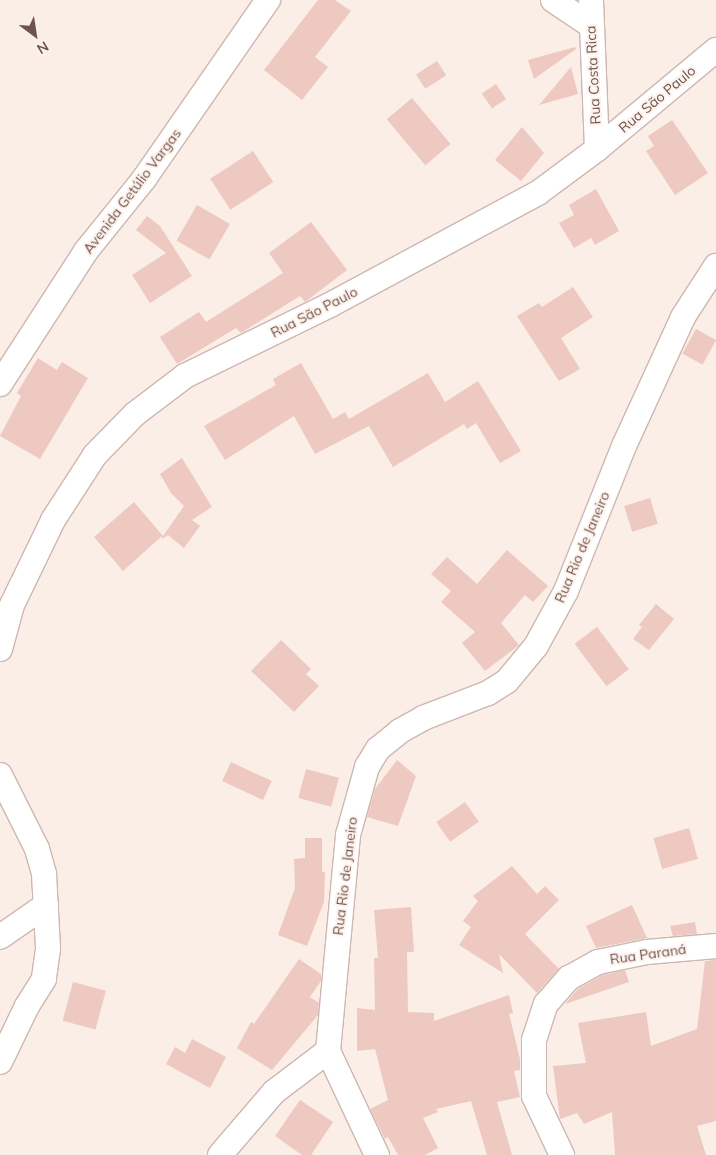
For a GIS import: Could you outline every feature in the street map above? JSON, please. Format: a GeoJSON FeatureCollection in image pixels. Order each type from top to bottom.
{"type":"FeatureCollection","features":[{"type":"Feature","properties":{"kind":"street","name":"Avenida Getúlio Vargas"},"geometry":{"type":"LineString","coordinates":[[0,384],[86,251],[144,179],[268,0]]}},
{"type":"Feature","properties":{"kind":"street"},"geometry":{"type":"LineString","coordinates":[[553,0],[590,25]]}},
{"type":"Feature","properties":{"kind":"street","name":"Rua Costa Rica"},"geometry":{"type":"LineString","coordinates":[[591,0],[590,25],[597,149]]}},
{"type":"Feature","properties":{"kind":"street","name":"Rua São Paulo"},"geometry":{"type":"LineString","coordinates":[[0,649],[12,605],[53,520],[94,455],[134,414],[186,376],[330,306],[538,193],[597,149],[716,50]]}},
{"type":"Feature","properties":{"kind":"street","name":"Rua Rio de Janeiro"},"geometry":{"type":"LineString","coordinates":[[328,1051],[348,835],[367,767],[378,749],[400,731],[423,718],[488,693],[507,681],[536,646],[566,591],[624,446],[683,317],[716,266]]}},
{"type":"Feature","properties":{"kind":"street"},"geometry":{"type":"LineString","coordinates":[[0,775],[37,849],[44,874],[48,949],[44,979],[27,1006],[0,1062]]}},
{"type":"Feature","properties":{"kind":"street"},"geometry":{"type":"LineString","coordinates":[[0,937],[46,905]]}},
{"type":"Feature","properties":{"kind":"street","name":"Rua Paraná"},"geometry":{"type":"LineString","coordinates":[[562,1155],[534,1096],[534,1040],[546,1004],[569,978],[598,962],[647,952],[716,946]]}},
{"type":"Feature","properties":{"kind":"street"},"geometry":{"type":"LineString","coordinates":[[220,1155],[274,1092],[328,1051],[377,1155]]}},
{"type":"Feature","properties":{"kind":"building"},"geometry":{"type":"Polygon","coordinates":[[[318,0],[335,0],[351,11],[315,57],[328,67],[302,100],[264,70],[318,0]]]}},
{"type":"Feature","properties":{"kind":"building"},"geometry":{"type":"Polygon","coordinates":[[[575,47],[576,49],[534,79],[528,60],[575,47]]]}},
{"type":"Feature","properties":{"kind":"building"},"geometry":{"type":"Polygon","coordinates":[[[437,61],[446,75],[425,89],[416,75],[437,61]]]}},
{"type":"Feature","properties":{"kind":"building"},"geometry":{"type":"Polygon","coordinates":[[[571,67],[578,94],[539,105],[571,67]]]}},
{"type":"Feature","properties":{"kind":"building"},"geometry":{"type":"Polygon","coordinates":[[[496,84],[506,99],[492,108],[482,94],[496,84]]]}},
{"type":"Feature","properties":{"kind":"building"},"geometry":{"type":"Polygon","coordinates":[[[412,98],[451,144],[425,165],[387,119],[412,98]]]}},
{"type":"Feature","properties":{"kind":"building"},"geometry":{"type":"Polygon","coordinates":[[[672,120],[708,173],[675,195],[646,151],[654,146],[648,136],[672,120]]]}},
{"type":"Feature","properties":{"kind":"building"},"geometry":{"type":"Polygon","coordinates":[[[522,127],[544,153],[521,181],[495,160],[522,127]]]}},
{"type":"Feature","properties":{"kind":"building"},"geometry":{"type":"Polygon","coordinates":[[[253,151],[273,182],[230,210],[210,179],[253,151]]]}},
{"type":"Feature","properties":{"kind":"building"},"geometry":{"type":"Polygon","coordinates":[[[596,189],[619,231],[595,245],[591,238],[574,248],[559,223],[574,215],[569,205],[596,189]]]}},
{"type":"Feature","properties":{"kind":"building"},"geometry":{"type":"Polygon","coordinates":[[[197,205],[230,224],[209,260],[176,241],[197,205]]]}},
{"type":"Feature","properties":{"kind":"building"},"geometry":{"type":"Polygon","coordinates":[[[147,216],[160,226],[192,276],[150,303],[132,275],[166,253],[136,230],[147,216]]]}},
{"type":"Feature","properties":{"kind":"building"},"geometry":{"type":"Polygon","coordinates":[[[311,222],[347,270],[305,302],[300,296],[241,333],[236,328],[177,364],[160,337],[199,312],[206,322],[283,273],[269,253],[311,222]]]}},
{"type":"Feature","properties":{"kind":"building"},"geometry":{"type":"Polygon","coordinates":[[[573,287],[593,317],[561,338],[580,369],[559,381],[517,316],[539,303],[542,307],[573,287]]]}},
{"type":"Feature","properties":{"kind":"building"},"geometry":{"type":"Polygon","coordinates":[[[696,329],[716,340],[703,365],[682,353],[696,329]]]}},
{"type":"Feature","properties":{"kind":"building"},"geometry":{"type":"Polygon","coordinates":[[[38,358],[57,370],[62,362],[88,378],[40,459],[0,436],[21,396],[17,393],[38,358]]]}},
{"type":"Feature","properties":{"kind":"building"},"geometry":{"type":"Polygon","coordinates":[[[301,363],[333,419],[345,412],[349,419],[428,373],[445,402],[478,381],[521,451],[500,463],[476,423],[467,429],[464,424],[393,467],[369,426],[315,454],[294,416],[225,460],[204,426],[276,385],[273,379],[301,363]]]}},
{"type":"Feature","properties":{"kind":"building"},"geometry":{"type":"Polygon","coordinates":[[[182,458],[212,507],[192,520],[200,526],[184,548],[168,535],[162,539],[162,536],[123,571],[94,537],[134,502],[163,536],[184,506],[171,493],[160,474],[182,458]]]}},
{"type":"Feature","properties":{"kind":"building"},"geometry":{"type":"Polygon","coordinates":[[[650,498],[658,524],[632,532],[624,506],[650,498]]]}},
{"type":"Feature","properties":{"kind":"building"},"geometry":{"type":"Polygon","coordinates":[[[507,550],[548,586],[533,602],[525,595],[501,623],[519,645],[485,671],[462,643],[475,632],[441,602],[451,591],[431,574],[447,557],[477,584],[507,550]]]}},
{"type":"Feature","properties":{"kind":"building"},"geometry":{"type":"Polygon","coordinates":[[[656,604],[674,619],[649,650],[633,639],[642,627],[639,625],[656,604]]]}},
{"type":"Feature","properties":{"kind":"building"},"geometry":{"type":"Polygon","coordinates":[[[597,627],[629,669],[607,686],[575,644],[597,627]]]}},
{"type":"Feature","properties":{"kind":"building"},"geometry":{"type":"Polygon","coordinates":[[[281,640],[311,669],[306,674],[319,686],[294,712],[251,671],[281,640]]]}},
{"type":"Feature","properties":{"kind":"building"},"geometry":{"type":"Polygon","coordinates":[[[397,760],[416,776],[398,826],[367,817],[375,789],[397,760]]]}},
{"type":"Feature","properties":{"kind":"building"},"geometry":{"type":"Polygon","coordinates":[[[231,762],[272,781],[263,800],[222,781],[231,762]]]}},
{"type":"Feature","properties":{"kind":"building"},"geometry":{"type":"Polygon","coordinates":[[[306,769],[339,778],[331,807],[298,798],[306,769]]]}},
{"type":"Feature","properties":{"kind":"building"},"geometry":{"type":"Polygon","coordinates":[[[465,802],[479,822],[450,842],[436,822],[465,802]]]}},
{"type":"Feature","properties":{"kind":"building"},"geometry":{"type":"Polygon","coordinates":[[[689,828],[698,859],[662,869],[653,838],[689,828]]]}},
{"type":"Feature","properties":{"kind":"building"},"geometry":{"type":"Polygon","coordinates":[[[305,838],[322,838],[322,872],[325,872],[324,902],[307,946],[278,935],[295,888],[294,859],[305,858],[305,838]]]}},
{"type":"Feature","properties":{"kind":"building"},"geometry":{"type":"Polygon","coordinates":[[[512,866],[537,894],[545,886],[559,900],[525,934],[559,969],[537,993],[499,954],[503,973],[459,945],[471,927],[463,921],[478,901],[473,896],[512,866]]]}},
{"type":"Feature","properties":{"kind":"building"},"geometry":{"type":"Polygon","coordinates":[[[632,905],[647,938],[596,948],[586,926],[632,905]]]}},
{"type":"Feature","properties":{"kind":"building"},"geometry":{"type":"Polygon","coordinates":[[[411,907],[414,952],[407,952],[408,1012],[434,1013],[434,1021],[509,995],[513,1013],[509,1014],[520,1059],[520,1070],[514,1071],[520,1097],[497,1102],[512,1155],[487,1155],[471,1101],[436,1109],[438,1112],[423,1118],[438,1148],[425,1155],[398,1155],[388,1137],[385,1139],[370,1109],[388,1100],[375,1049],[357,1051],[357,1008],[375,1010],[374,958],[378,958],[374,910],[411,907]]]}},
{"type":"Feature","properties":{"kind":"building"},"geometry":{"type":"Polygon","coordinates":[[[695,922],[697,934],[673,936],[670,926],[695,922]]]}},
{"type":"Feature","properties":{"kind":"building"},"geometry":{"type":"Polygon","coordinates":[[[299,959],[321,974],[321,981],[310,997],[319,1003],[318,1015],[272,1070],[237,1048],[251,1022],[254,1024],[299,959]]]}},
{"type":"Feature","properties":{"kind":"building"},"geometry":{"type":"Polygon","coordinates":[[[716,960],[716,1121],[697,1126],[706,1155],[615,1155],[612,1112],[584,1124],[577,1113],[560,1119],[553,1066],[586,1063],[578,1023],[646,1012],[651,1046],[697,1029],[705,961],[716,960]]]}},
{"type":"Feature","properties":{"kind":"building"},"geometry":{"type":"Polygon","coordinates":[[[625,970],[629,982],[565,1004],[578,989],[603,975],[625,970]]]}},
{"type":"Feature","properties":{"kind":"building"},"geometry":{"type":"Polygon","coordinates":[[[73,982],[106,991],[95,1029],[63,1021],[73,982]]]}},
{"type":"Feature","properties":{"kind":"building"},"geometry":{"type":"Polygon","coordinates":[[[192,1039],[226,1057],[210,1088],[166,1064],[175,1047],[185,1053],[192,1039]]]}},
{"type":"Feature","properties":{"kind":"building"},"geometry":{"type":"Polygon","coordinates":[[[300,1100],[333,1122],[311,1155],[302,1155],[275,1136],[300,1100]]]}}]}
